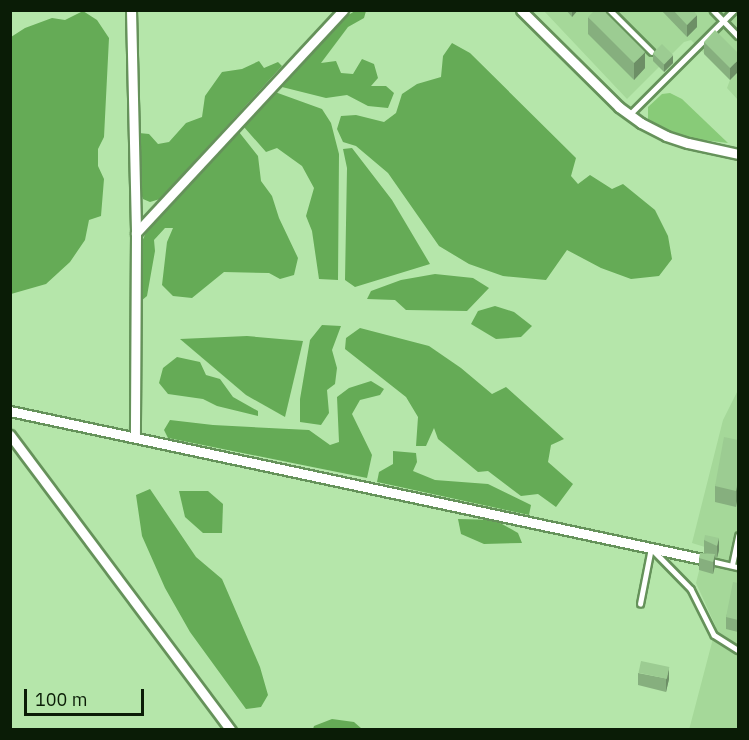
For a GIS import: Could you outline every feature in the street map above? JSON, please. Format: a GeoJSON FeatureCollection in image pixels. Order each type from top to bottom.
{"type":"FeatureCollection","features":[{"type":"Feature","properties":{"kind":"street"},"geometry":{"type":"LineString","coordinates":[[131,10],[136,233],[135,437]]}},
{"type":"Feature","properties":{"kind":"street"},"geometry":{"type":"LineString","coordinates":[[136,233],[343,10]]}},
{"type":"Feature","properties":{"kind":"street"},"geometry":{"type":"LineString","coordinates":[[521,10],[630,114],[666,136],[738,154]]}},
{"type":"Feature","properties":{"kind":"street"},"geometry":{"type":"LineString","coordinates":[[10,411],[702,559]]}},
{"type":"Feature","properties":{"kind":"street"},"geometry":{"type":"LineString","coordinates":[[10,435],[231,729]]}},
{"type":"Feature","properties":{"kind":"lane"},"geometry":{"type":"LineString","coordinates":[[610,10],[652,52]]}},
{"type":"Feature","properties":{"kind":"lane"},"geometry":{"type":"LineString","coordinates":[[713,10],[738,36]]}},
{"type":"Feature","properties":{"kind":"lane"},"geometry":{"type":"LineString","coordinates":[[630,114],[734,10]]}},
{"type":"Feature","properties":{"kind":"lane"},"geometry":{"type":"LineString","coordinates":[[732,566],[738,536]]}},
{"type":"Feature","properties":{"kind":"lane"},"geometry":{"type":"LineString","coordinates":[[640,604],[651,548]]}},
{"type":"Feature","properties":{"kind":"lane"},"geometry":{"type":"LineString","coordinates":[[651,548],[692,589],[714,636],[738,650]]}},
{"type":"Feature","properties":{"kind":"lane"},"geometry":{"type":"LineString","coordinates":[[702,559],[738,567]]}},
{"type":"Feature","properties":{"kind":"shaded area"},"geometry":{"type":"Polygon","coordinates":[[[83,11],[97,20],[109,38],[104,137],[98,149],[98,166],[104,179],[101,216],[89,220],[85,240],[70,262],[46,284],[11,294],[11,37],[25,28],[52,18],[65,20],[83,11]]]}},
{"type":"Feature","properties":{"kind":"shaded area"},"geometry":{"type":"Polygon","coordinates":[[[355,11],[366,11],[364,18],[348,27],[321,63],[336,61],[341,73],[353,74],[362,59],[374,64],[378,78],[371,86],[386,86],[394,93],[388,108],[368,106],[347,95],[326,98],[282,87],[345,17],[355,11]]]}},
{"type":"Feature","properties":{"kind":"shaded area"},"geometry":{"type":"Polygon","coordinates":[[[544,11],[738,11],[738,100],[727,88],[730,80],[691,40],[684,42],[627,99],[544,11]]]}},
{"type":"Feature","properties":{"kind":"shaded area"},"geometry":{"type":"Polygon","coordinates":[[[452,43],[470,53],[576,158],[571,176],[578,184],[590,175],[612,189],[623,184],[655,210],[668,236],[672,259],[659,276],[631,279],[601,268],[567,250],[546,280],[503,276],[469,264],[439,246],[388,173],[356,146],[343,142],[337,129],[341,116],[356,115],[384,122],[396,113],[402,94],[417,84],[441,77],[443,56],[452,43]]]}},
{"type":"Feature","properties":{"kind":"shaded area"},"geometry":{"type":"Polygon","coordinates":[[[259,61],[264,68],[278,62],[282,66],[160,199],[150,202],[143,199],[139,188],[139,133],[149,134],[158,144],[169,142],[186,123],[202,117],[205,96],[222,72],[242,69],[259,61]]]}},
{"type":"Feature","properties":{"kind":"shaded area"},"geometry":{"type":"Polygon","coordinates":[[[275,92],[322,109],[331,123],[339,154],[338,280],[319,279],[312,231],[306,216],[314,188],[302,166],[277,148],[266,152],[244,127],[275,92]]]}},
{"type":"Feature","properties":{"kind":"shaded area"},"geometry":{"type":"Polygon","coordinates":[[[670,93],[682,99],[728,143],[694,139],[654,125],[648,119],[648,107],[662,94],[670,93]]]}},
{"type":"Feature","properties":{"kind":"shaded area"},"geometry":{"type":"Polygon","coordinates":[[[239,132],[258,156],[261,181],[272,196],[279,218],[298,258],[294,275],[280,279],[269,273],[224,272],[192,298],[173,296],[162,285],[167,242],[173,228],[165,228],[154,240],[155,251],[147,296],[141,301],[140,246],[148,228],[239,132]]]}},
{"type":"Feature","properties":{"kind":"shaded area"},"geometry":{"type":"Polygon","coordinates":[[[352,148],[392,200],[430,264],[355,287],[345,280],[347,168],[343,149],[352,148]]]}},
{"type":"Feature","properties":{"kind":"shaded area"},"geometry":{"type":"Polygon","coordinates":[[[435,274],[473,278],[489,288],[467,311],[406,310],[395,300],[367,299],[371,291],[401,280],[435,274]]]}},
{"type":"Feature","properties":{"kind":"shaded area"},"geometry":{"type":"Polygon","coordinates":[[[495,306],[514,312],[532,326],[521,337],[496,339],[471,324],[478,311],[495,306]]]}},
{"type":"Feature","properties":{"kind":"shaded area"},"geometry":{"type":"Polygon","coordinates":[[[322,325],[341,326],[332,350],[337,368],[335,384],[327,390],[329,413],[321,425],[300,422],[300,399],[310,340],[322,325]]]}},
{"type":"Feature","properties":{"kind":"shaded area"},"geometry":{"type":"Polygon","coordinates":[[[360,328],[429,346],[461,368],[492,394],[506,387],[564,439],[551,445],[548,462],[573,484],[556,507],[538,494],[521,496],[488,471],[478,472],[438,439],[434,428],[426,446],[416,446],[418,417],[406,397],[345,349],[346,338],[360,328]]]}},
{"type":"Feature","properties":{"kind":"shaded area"},"geometry":{"type":"Polygon","coordinates":[[[247,336],[303,341],[285,417],[246,395],[180,339],[247,336]]]}},
{"type":"Feature","properties":{"kind":"shaded area"},"geometry":{"type":"Polygon","coordinates":[[[177,357],[200,362],[206,375],[220,379],[233,397],[258,411],[258,416],[217,406],[203,399],[168,394],[159,383],[163,368],[177,357]]]}},
{"type":"Feature","properties":{"kind":"shaded area"},"geometry":{"type":"Polygon","coordinates":[[[371,381],[384,389],[380,395],[360,400],[352,414],[372,455],[367,478],[168,438],[164,430],[170,420],[213,425],[309,430],[330,445],[339,442],[337,397],[349,388],[371,381]]]}},
{"type":"Feature","properties":{"kind":"shaded area"},"geometry":{"type":"Polygon","coordinates":[[[738,390],[738,729],[689,730],[716,627],[696,583],[705,547],[692,543],[723,420],[738,390]]]}},
{"type":"Feature","properties":{"kind":"shaded area"},"geometry":{"type":"Polygon","coordinates":[[[393,451],[416,453],[417,462],[413,471],[435,480],[488,484],[531,505],[529,515],[377,482],[379,472],[393,464],[393,451]]]}},
{"type":"Feature","properties":{"kind":"shaded area"},"geometry":{"type":"Polygon","coordinates":[[[150,489],[196,557],[222,579],[260,667],[268,695],[261,707],[246,709],[190,632],[165,588],[142,536],[136,495],[150,489]]]}},
{"type":"Feature","properties":{"kind":"shaded area"},"geometry":{"type":"Polygon","coordinates":[[[179,491],[208,491],[223,504],[222,533],[203,533],[185,517],[179,491]]]}},
{"type":"Feature","properties":{"kind":"shaded area"},"geometry":{"type":"Polygon","coordinates":[[[458,519],[495,520],[518,533],[522,543],[484,544],[461,534],[458,519]]]}},
{"type":"Feature","properties":{"kind":"shaded area"},"geometry":{"type":"Polygon","coordinates":[[[332,719],[354,722],[362,729],[313,729],[314,726],[332,719]]]}},
{"type":"Feature","properties":{"kind":"building"},"geometry":{"type":"Polygon","coordinates":[[[595,10],[603,10],[645,52],[634,63],[588,17],[595,10]]]}},
{"type":"Feature","properties":{"kind":"building"},"geometry":{"type":"Polygon","coordinates":[[[673,10],[693,10],[697,15],[687,25],[673,10]]]}},
{"type":"Feature","properties":{"kind":"building"},"geometry":{"type":"Polygon","coordinates":[[[715,30],[738,53],[738,60],[730,68],[704,42],[715,30]]]}},
{"type":"Feature","properties":{"kind":"building"},"geometry":{"type":"Polygon","coordinates":[[[662,44],[673,55],[664,65],[653,53],[662,44]]]}},
{"type":"Feature","properties":{"kind":"building"},"geometry":{"type":"Polygon","coordinates":[[[724,437],[738,440],[736,491],[715,486],[724,437]]]}},
{"type":"Feature","properties":{"kind":"building"},"geometry":{"type":"Polygon","coordinates":[[[705,535],[719,538],[717,546],[704,540],[705,535]]]}},
{"type":"Feature","properties":{"kind":"building"},"geometry":{"type":"Polygon","coordinates":[[[700,553],[715,554],[713,562],[699,558],[700,553]]]}},
{"type":"Feature","properties":{"kind":"building"},"geometry":{"type":"Polygon","coordinates":[[[733,582],[738,583],[738,620],[726,617],[733,582]]]}},
{"type":"Feature","properties":{"kind":"building"},"geometry":{"type":"Polygon","coordinates":[[[641,661],[669,667],[667,679],[639,673],[641,661]]]}}]}
